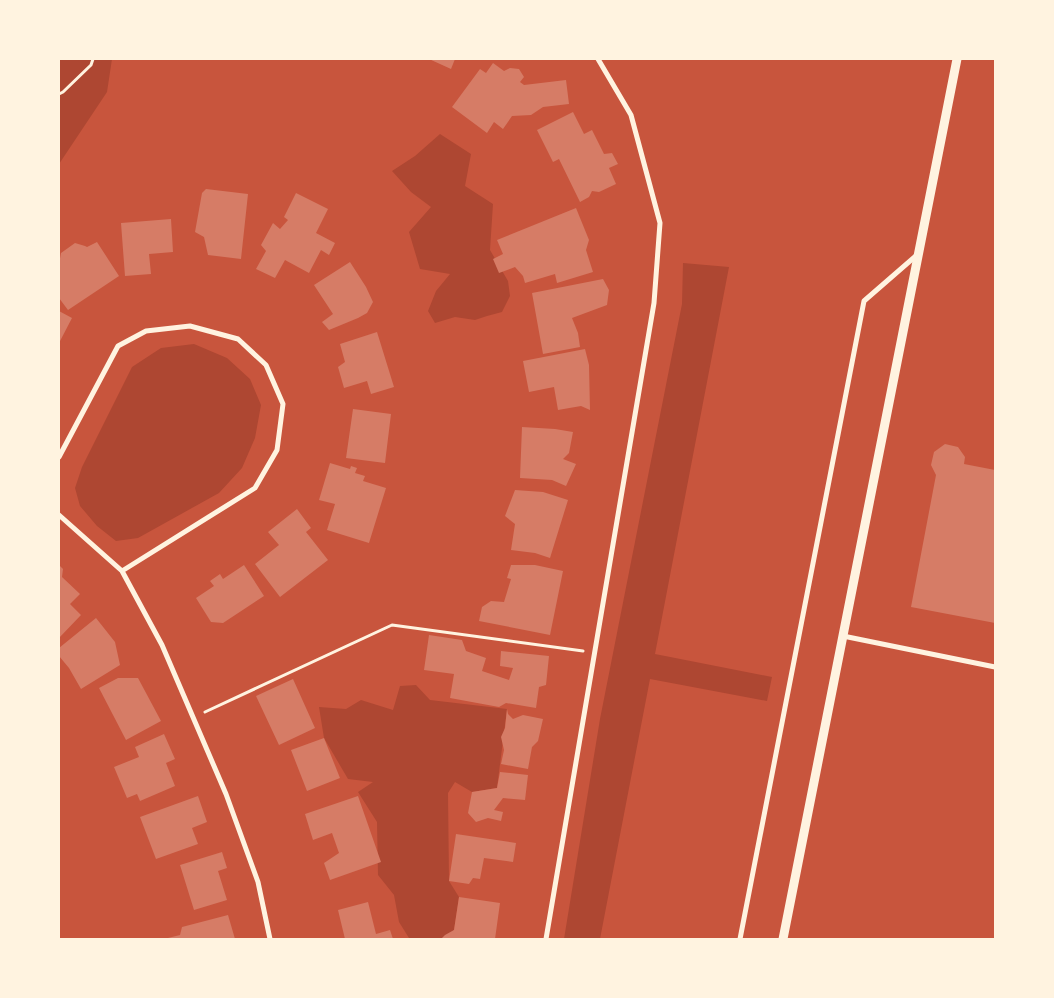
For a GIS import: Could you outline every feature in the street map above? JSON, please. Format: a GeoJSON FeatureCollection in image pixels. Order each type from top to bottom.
{"type":"FeatureCollection","features":[{"type":"Feature","properties":{"kind":"street"},"geometry":{"type":"LineString","coordinates":[[546,939],[654,303],[660,223],[631,115],[598,59]]}},
{"type":"Feature","properties":{"kind":"street"},"geometry":{"type":"LineString","coordinates":[[783,939],[956,59]]}},
{"type":"Feature","properties":{"kind":"street"},"geometry":{"type":"LineString","coordinates":[[740,939],[864,300],[918,254]]}},
{"type":"Feature","properties":{"kind":"street"},"geometry":{"type":"LineString","coordinates":[[59,458],[118,346],[146,332],[190,326],[238,339],[266,365],[283,404],[277,450],[256,488],[122,571]]}},
{"type":"Feature","properties":{"kind":"street"},"geometry":{"type":"LineString","coordinates":[[59,515],[122,571],[162,645],[226,794],[258,882],[270,939]]}},
{"type":"Feature","properties":{"kind":"street"},"geometry":{"type":"LineString","coordinates":[[843,636],[995,667]]}},
{"type":"Feature","properties":{"kind":"path"},"geometry":{"type":"LineString","coordinates":[[59,94],[91,65],[93,59]]}},
{"type":"Feature","properties":{"kind":"path"},"geometry":{"type":"LineString","coordinates":[[193,717],[392,625],[595,652]]}},
{"type":"Feature","properties":{"kind":"shaded area"},"geometry":{"type":"Polygon","coordinates":[[[59,59],[112,59],[107,92],[59,164],[59,59]]]}},
{"type":"Feature","properties":{"kind":"shaded area"},"geometry":{"type":"Polygon","coordinates":[[[440,134],[471,154],[465,186],[493,204],[490,250],[508,281],[510,296],[502,312],[475,320],[455,317],[435,323],[428,311],[436,291],[450,274],[420,269],[409,232],[431,207],[411,192],[392,171],[415,156],[440,134]]]}},
{"type":"Feature","properties":{"kind":"shaded area"},"geometry":{"type":"Polygon","coordinates":[[[683,263],[729,267],[655,654],[772,677],[767,701],[650,679],[600,939],[564,939],[600,719],[682,304],[683,263]]]}},
{"type":"Feature","properties":{"kind":"shaded area"},"geometry":{"type":"Polygon","coordinates":[[[194,344],[227,358],[250,379],[261,405],[255,438],[242,468],[219,493],[138,538],[116,541],[97,526],[80,506],[75,488],[82,467],[132,367],[161,348],[194,344]]]}},
{"type":"Feature","properties":{"kind":"shaded area"},"geometry":{"type":"Polygon","coordinates":[[[416,685],[430,700],[507,709],[497,788],[472,792],[455,782],[448,793],[449,881],[459,897],[454,930],[443,939],[408,939],[399,922],[394,895],[378,875],[377,822],[358,792],[373,782],[348,779],[324,738],[319,707],[346,709],[361,700],[393,710],[400,686],[416,685]]]}},
{"type":"Feature","properties":{"kind":"building"},"geometry":{"type":"Polygon","coordinates":[[[429,59],[455,59],[451,69],[429,59]]]}},
{"type":"Feature","properties":{"kind":"building"},"geometry":{"type":"Polygon","coordinates":[[[493,63],[504,71],[510,68],[519,69],[524,77],[520,82],[524,85],[566,80],[569,104],[543,107],[531,115],[512,116],[503,129],[494,122],[487,133],[452,107],[480,69],[486,73],[493,63]]]}},
{"type":"Feature","properties":{"kind":"building"},"geometry":{"type":"Polygon","coordinates":[[[573,112],[584,134],[592,130],[604,154],[612,153],[618,164],[609,168],[616,184],[599,192],[592,191],[589,197],[580,202],[559,159],[553,162],[537,130],[573,112]]]}},
{"type":"Feature","properties":{"kind":"building"},"geometry":{"type":"Polygon","coordinates":[[[206,189],[248,194],[241,259],[208,255],[204,237],[195,232],[202,193],[206,189]]]}},
{"type":"Feature","properties":{"kind":"building"},"geometry":{"type":"Polygon","coordinates":[[[296,193],[328,209],[316,233],[335,243],[329,255],[321,250],[309,273],[285,260],[275,278],[256,269],[266,251],[261,245],[273,223],[280,229],[288,220],[284,217],[296,193]]]}},
{"type":"Feature","properties":{"kind":"building"},"geometry":{"type":"Polygon","coordinates":[[[576,208],[589,240],[586,250],[593,272],[557,283],[555,274],[525,283],[523,276],[515,267],[499,273],[493,259],[503,254],[497,240],[576,208]]]}},
{"type":"Feature","properties":{"kind":"building"},"geometry":{"type":"Polygon","coordinates":[[[171,219],[173,252],[149,254],[151,274],[125,276],[121,223],[171,219]]]}},
{"type":"Feature","properties":{"kind":"building"},"geometry":{"type":"Polygon","coordinates":[[[97,242],[119,276],[68,310],[59,298],[59,264],[61,253],[75,243],[87,247],[97,242]]]}},
{"type":"Feature","properties":{"kind":"building"},"geometry":{"type":"Polygon","coordinates":[[[350,262],[373,302],[367,313],[329,330],[322,322],[333,314],[314,285],[350,262]]]}},
{"type":"Feature","properties":{"kind":"building"},"geometry":{"type":"Polygon","coordinates":[[[603,279],[609,290],[607,305],[572,318],[578,333],[580,347],[543,354],[532,293],[603,279]]]}},
{"type":"Feature","properties":{"kind":"building"},"geometry":{"type":"Polygon","coordinates":[[[59,311],[72,318],[59,343],[59,311]]]}},
{"type":"Feature","properties":{"kind":"building"},"geometry":{"type":"Polygon","coordinates":[[[377,332],[394,387],[371,394],[367,381],[344,388],[338,367],[345,362],[340,344],[377,332]]]}},
{"type":"Feature","properties":{"kind":"building"},"geometry":{"type":"Polygon","coordinates":[[[585,349],[589,365],[590,410],[581,406],[558,410],[554,387],[529,392],[523,361],[585,349]]]}},
{"type":"Feature","properties":{"kind":"building"},"geometry":{"type":"Polygon","coordinates":[[[353,409],[391,414],[385,463],[346,458],[353,409]]]}},
{"type":"Feature","properties":{"kind":"building"},"geometry":{"type":"Polygon","coordinates":[[[522,427],[573,432],[569,453],[563,459],[576,464],[566,486],[552,480],[520,478],[522,427]]]}},
{"type":"Feature","properties":{"kind":"building"},"geometry":{"type":"Polygon","coordinates":[[[945,444],[958,447],[965,457],[964,464],[995,470],[995,623],[911,607],[936,475],[931,465],[934,452],[945,444]]]}},
{"type":"Feature","properties":{"kind":"building"},"geometry":{"type":"Polygon","coordinates":[[[330,463],[350,469],[351,466],[357,468],[355,473],[365,476],[363,481],[386,488],[369,543],[327,530],[335,504],[319,500],[330,463]]]}},
{"type":"Feature","properties":{"kind":"building"},"geometry":{"type":"Polygon","coordinates":[[[515,490],[543,492],[568,500],[550,558],[535,553],[511,550],[515,524],[505,516],[515,490]]]}},
{"type":"Feature","properties":{"kind":"building"},"geometry":{"type":"Polygon","coordinates":[[[297,509],[311,528],[306,532],[328,560],[280,597],[255,564],[279,545],[268,532],[297,509]]]}},
{"type":"Feature","properties":{"kind":"building"},"geometry":{"type":"Polygon","coordinates":[[[59,565],[63,569],[62,577],[80,594],[70,604],[81,615],[59,638],[59,565]]]}},
{"type":"Feature","properties":{"kind":"building"},"geometry":{"type":"Polygon","coordinates":[[[244,565],[264,596],[223,623],[211,622],[196,598],[214,586],[210,581],[220,574],[223,579],[244,565]]]}},
{"type":"Feature","properties":{"kind":"building"},"geometry":{"type":"Polygon","coordinates":[[[511,565],[535,565],[563,571],[550,635],[479,621],[482,607],[491,601],[504,602],[511,579],[507,578],[511,565]]]}},
{"type":"Feature","properties":{"kind":"building"},"geometry":{"type":"Polygon","coordinates":[[[96,618],[115,642],[120,665],[81,689],[69,668],[59,656],[59,648],[96,618]]]}},
{"type":"Feature","properties":{"kind":"building"},"geometry":{"type":"Polygon","coordinates":[[[429,635],[462,640],[466,651],[486,658],[482,671],[509,680],[513,668],[500,666],[501,651],[549,656],[546,685],[539,687],[536,708],[506,703],[499,707],[450,698],[454,674],[424,670],[429,635]]]}},
{"type":"Feature","properties":{"kind":"building"},"geometry":{"type":"Polygon","coordinates":[[[118,678],[138,678],[161,721],[126,740],[99,688],[118,678]]]}},
{"type":"Feature","properties":{"kind":"building"},"geometry":{"type":"Polygon","coordinates":[[[293,679],[315,728],[279,745],[256,696],[293,679]]]}},
{"type":"Feature","properties":{"kind":"building"},"geometry":{"type":"Polygon","coordinates":[[[507,709],[508,714],[513,719],[523,715],[543,719],[538,741],[532,747],[528,769],[501,764],[504,750],[501,737],[505,728],[507,709]]]}},
{"type":"Feature","properties":{"kind":"building"},"geometry":{"type":"Polygon","coordinates":[[[164,734],[175,759],[166,763],[175,786],[140,801],[137,794],[127,798],[114,767],[139,757],[135,747],[164,734]]]}},
{"type":"Feature","properties":{"kind":"building"},"geometry":{"type":"Polygon","coordinates":[[[324,738],[340,778],[307,791],[291,750],[324,738]]]}},
{"type":"Feature","properties":{"kind":"building"},"geometry":{"type":"Polygon","coordinates":[[[500,772],[528,775],[525,800],[503,798],[494,810],[503,812],[501,821],[488,818],[476,822],[468,813],[472,792],[497,788],[500,772]]]}},
{"type":"Feature","properties":{"kind":"building"},"geometry":{"type":"Polygon","coordinates":[[[198,796],[207,822],[192,828],[198,844],[156,859],[140,817],[198,796]]]}},
{"type":"Feature","properties":{"kind":"building"},"geometry":{"type":"Polygon","coordinates":[[[358,796],[381,862],[330,880],[324,863],[339,853],[332,833],[313,840],[305,814],[358,796]]]}},
{"type":"Feature","properties":{"kind":"building"},"geometry":{"type":"Polygon","coordinates":[[[456,834],[516,843],[513,862],[484,858],[480,879],[473,878],[469,884],[449,881],[456,834]]]}},
{"type":"Feature","properties":{"kind":"building"},"geometry":{"type":"Polygon","coordinates":[[[222,852],[227,868],[218,871],[227,900],[194,910],[180,865],[222,852]]]}},
{"type":"Feature","properties":{"kind":"building"},"geometry":{"type":"Polygon","coordinates":[[[459,897],[500,903],[495,939],[441,939],[454,930],[459,897]]]}},
{"type":"Feature","properties":{"kind":"building"},"geometry":{"type":"Polygon","coordinates":[[[368,902],[376,934],[390,930],[393,939],[345,939],[338,910],[368,902]]]}},
{"type":"Feature","properties":{"kind":"building"},"geometry":{"type":"Polygon","coordinates":[[[228,915],[235,939],[164,939],[180,935],[182,927],[228,915]]]}}]}
